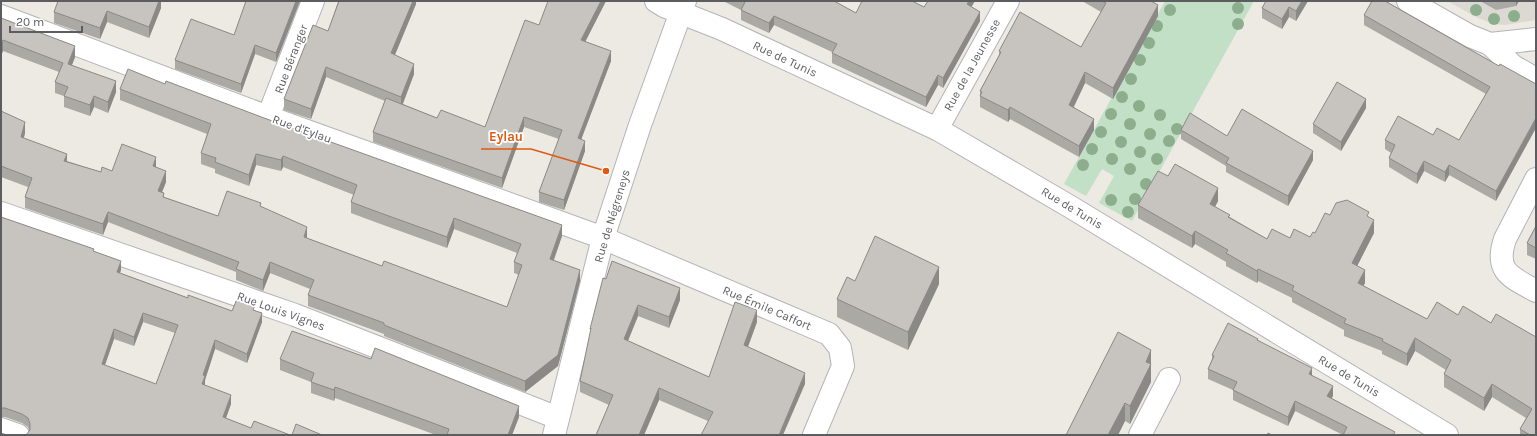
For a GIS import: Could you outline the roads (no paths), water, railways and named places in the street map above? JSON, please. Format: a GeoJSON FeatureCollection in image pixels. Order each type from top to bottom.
{"type":"FeatureCollection","features":[{"type":"Feature","properties":{"kind":"street","name":"Rue Béranger"},"geometry":{"type":"LineString","coordinates":[[268,117],[313,1]]}},
{"type":"Feature","properties":{"kind":"street","name":"Rue de Tunis"},"geometry":{"type":"LineString","coordinates":[[656,1],[664,6],[683,7],[722,30],[937,129],[1069,206],[1447,435]]}},
{"type":"Feature","properties":{"kind":"street","name":"Rue de la Jeunesse"},"geometry":{"type":"LineString","coordinates":[[937,129],[1008,1]]}},
{"type":"Feature","properties":{"kind":"street"},"geometry":{"type":"LineString","coordinates":[[1408,1],[1470,36],[1490,44],[1513,66],[1536,79]]}},
{"type":"Feature","properties":{"kind":"street","name":"Rue de Négreneys"},"geometry":{"type":"LineString","coordinates":[[556,427],[603,238],[640,125],[683,7]]}},
{"type":"Feature","properties":{"kind":"street","name":"Rue d'Eylau"},"geometry":{"type":"LineString","coordinates":[[1,16],[268,117],[603,238]]}},
{"type":"Feature","properties":{"kind":"street"},"geometry":{"type":"LineString","coordinates":[[1490,44],[1536,39]]}},
{"type":"Feature","properties":{"kind":"street"},"geometry":{"type":"LineString","coordinates":[[1536,179],[1505,239],[1502,248],[1502,263],[1505,271],[1512,277],[1536,291]]}},
{"type":"Feature","properties":{"kind":"street","name":"Rue Louis Vignes"},"geometry":{"type":"LineString","coordinates":[[1,213],[295,315],[556,427]]}},
{"type":"Feature","properties":{"kind":"street","name":"Rue Émile Caffort"},"geometry":{"type":"LineString","coordinates":[[603,238],[829,334],[840,348],[843,366],[814,435]]}},
{"type":"Feature","properties":{"kind":"street"},"geometry":{"type":"LineString","coordinates":[[1140,435],[1169,378]]}},
{"type":"Feature","properties":{"kind":"street"},"geometry":{"type":"LineString","coordinates":[[1,428],[18,435]]}},
{"type":"Feature","properties":{"kind":"place","name":"Eylau"},"geometry":{"type":"Point","coordinates":[606,171]}}]}
